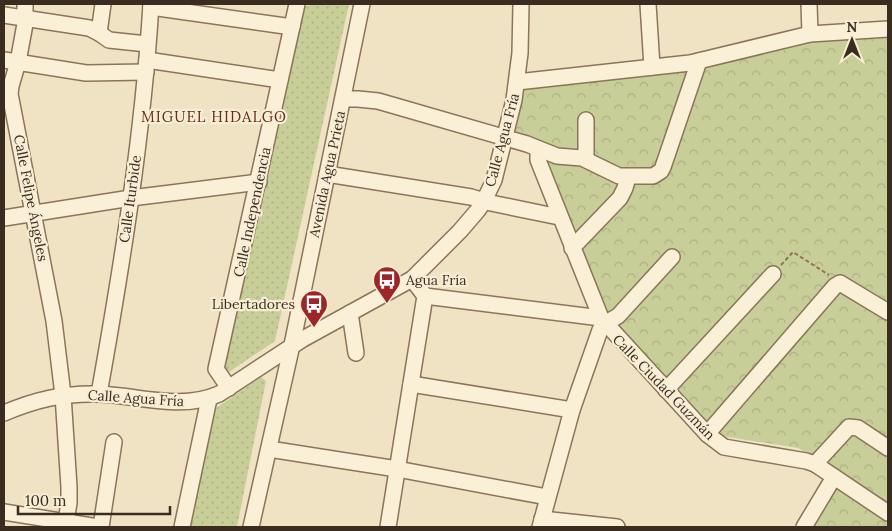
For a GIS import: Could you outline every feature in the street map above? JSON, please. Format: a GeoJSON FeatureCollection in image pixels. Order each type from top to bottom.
{"type":"FeatureCollection","features":[{"type":"Feature","properties":{"kind":"street"},"geometry":{"type":"LineString","coordinates":[[100,33],[103,4]]}},
{"type":"Feature","properties":{"kind":"street","name":"Calle Independencia"},"geometry":{"type":"LineString","coordinates":[[234,384],[216,369],[297,4]]}},
{"type":"Feature","properties":{"kind":"street","name":"Avenida Agua Prieta"},"geometry":{"type":"LineString","coordinates":[[251,527],[269,449],[286,349],[327,174],[362,4]]}},
{"type":"Feature","properties":{"kind":"street"},"geometry":{"type":"LineString","coordinates":[[517,82],[520,54],[521,4]]}},
{"type":"Feature","properties":{"kind":"street"},"geometry":{"type":"LineString","coordinates":[[648,4],[652,67]]}},
{"type":"Feature","properties":{"kind":"street"},"geometry":{"type":"LineString","coordinates":[[809,4],[810,34]]}},
{"type":"Feature","properties":{"kind":"street"},"geometry":{"type":"LineString","coordinates":[[151,6],[292,26]]}},
{"type":"Feature","properties":{"kind":"street","name":"Calle Iturbide"},"geometry":{"type":"LineString","coordinates":[[99,394],[115,306],[130,198],[147,66],[151,6]]}},
{"type":"Feature","properties":{"kind":"street"},"geometry":{"type":"LineString","coordinates":[[4,16],[25,11],[89,28],[113,41],[147,44]]}},
{"type":"Feature","properties":{"kind":"street","name":"Calle Felipe Ángeles"},"geometry":{"type":"LineString","coordinates":[[25,11],[11,61],[7,92],[10,127],[32,213],[50,297],[63,395],[69,487],[66,525]]}},
{"type":"Feature","properties":{"kind":"street","name":"Calle Agua Fría"},"geometry":{"type":"LineString","coordinates":[[4,413],[30,402],[63,395],[99,394],[183,402],[210,398],[286,349],[412,279],[460,231],[484,201],[494,180],[517,82],[699,61],[810,34],[888,29]]}},
{"type":"Feature","properties":{"kind":"street"},"geometry":{"type":"LineString","coordinates":[[11,61],[93,74],[147,66],[280,80]]}},
{"type":"Feature","properties":{"kind":"street"},"geometry":{"type":"LineString","coordinates":[[343,99],[378,101],[538,148],[562,157],[586,159],[609,172],[628,177],[648,177],[657,174],[663,167],[699,61]]}},
{"type":"Feature","properties":{"kind":"street"},"geometry":{"type":"LineString","coordinates":[[586,120],[586,159]]}},
{"type":"Feature","properties":{"kind":"street"},"geometry":{"type":"LineString","coordinates":[[538,148],[538,160],[559,217],[603,321],[572,410],[541,523],[617,527]]}},
{"type":"Feature","properties":{"kind":"street"},"geometry":{"type":"LineString","coordinates":[[327,174],[471,197],[559,217]]}},
{"type":"Feature","properties":{"kind":"street"},"geometry":{"type":"LineString","coordinates":[[572,248],[620,198],[628,177]]}},
{"type":"Feature","properties":{"kind":"street"},"geometry":{"type":"LineString","coordinates":[[4,218],[130,198],[259,182]]}},
{"type":"Feature","properties":{"kind":"street"},"geometry":{"type":"LineString","coordinates":[[412,279],[426,296],[603,321],[618,316],[672,257]]}},
{"type":"Feature","properties":{"kind":"street"},"geometry":{"type":"LineString","coordinates":[[666,390],[773,274]]}},
{"type":"Feature","properties":{"kind":"street"},"geometry":{"type":"LineString","coordinates":[[707,434],[830,290],[840,283],[888,312]]}},
{"type":"Feature","properties":{"kind":"street"},"geometry":{"type":"LineString","coordinates":[[388,527],[426,296]]}},
{"type":"Feature","properties":{"kind":"street"},"geometry":{"type":"LineString","coordinates":[[350,313],[356,353]]}},
{"type":"Feature","properties":{"kind":"street","name":"Calle Ciudad Guzmán"},"geometry":{"type":"LineString","coordinates":[[603,321],[707,434],[724,447],[815,464],[888,513]]}},
{"type":"Feature","properties":{"kind":"street"},"geometry":{"type":"LineString","coordinates":[[411,384],[572,410]]}},
{"type":"Feature","properties":{"kind":"street"},"geometry":{"type":"LineString","coordinates":[[182,527],[210,398]]}},
{"type":"Feature","properties":{"kind":"street"},"geometry":{"type":"LineString","coordinates":[[815,464],[846,429],[852,427],[858,428],[888,448]]}},
{"type":"Feature","properties":{"kind":"street"},"geometry":{"type":"LineString","coordinates":[[102,527],[114,442]]}},
{"type":"Feature","properties":{"kind":"street"},"geometry":{"type":"LineString","coordinates":[[269,449],[397,469],[547,497]]}},
{"type":"Feature","properties":{"kind":"street"},"geometry":{"type":"LineString","coordinates":[[804,527],[834,477]]}},
{"type":"Feature","properties":{"kind":"street"},"geometry":{"type":"LineString","coordinates":[[4,512],[66,525],[98,527]]}},
{"type":"Feature","properties":{"kind":"path"},"geometry":{"type":"LineString","coordinates":[[773,274],[793,252],[840,283]]}},
{"type":"Feature","properties":{"kind":"green space"},"geometry":{"type":"Polygon","coordinates":[[[316,4],[349,4],[275,341],[229,372],[223,368],[302,7],[316,4]]]}},
{"type":"Feature","properties":{"kind":"green space"},"geometry":{"type":"Polygon","coordinates":[[[888,27],[888,527],[803,527],[835,471],[798,448],[715,435],[601,318],[534,155],[512,142],[526,83],[888,27]]]}},
{"type":"Feature","properties":{"kind":"green space"},"geometry":{"type":"Polygon","coordinates":[[[261,377],[266,381],[237,527],[189,527],[212,411],[261,377]]]}},
{"type":"Feature","properties":{"kind":"place","name":"Agua Fría"},"geometry":{"type":"Point","coordinates":[387,304]}},
{"type":"Feature","properties":{"kind":"place","name":"Libertadores"},"geometry":{"type":"Point","coordinates":[314,328]}},
{"type":"Feature","properties":{"kind":"district","name":"MIGUEL HIDALGO"},"geometry":{"type":"Point","coordinates":[214,117]}}]}
